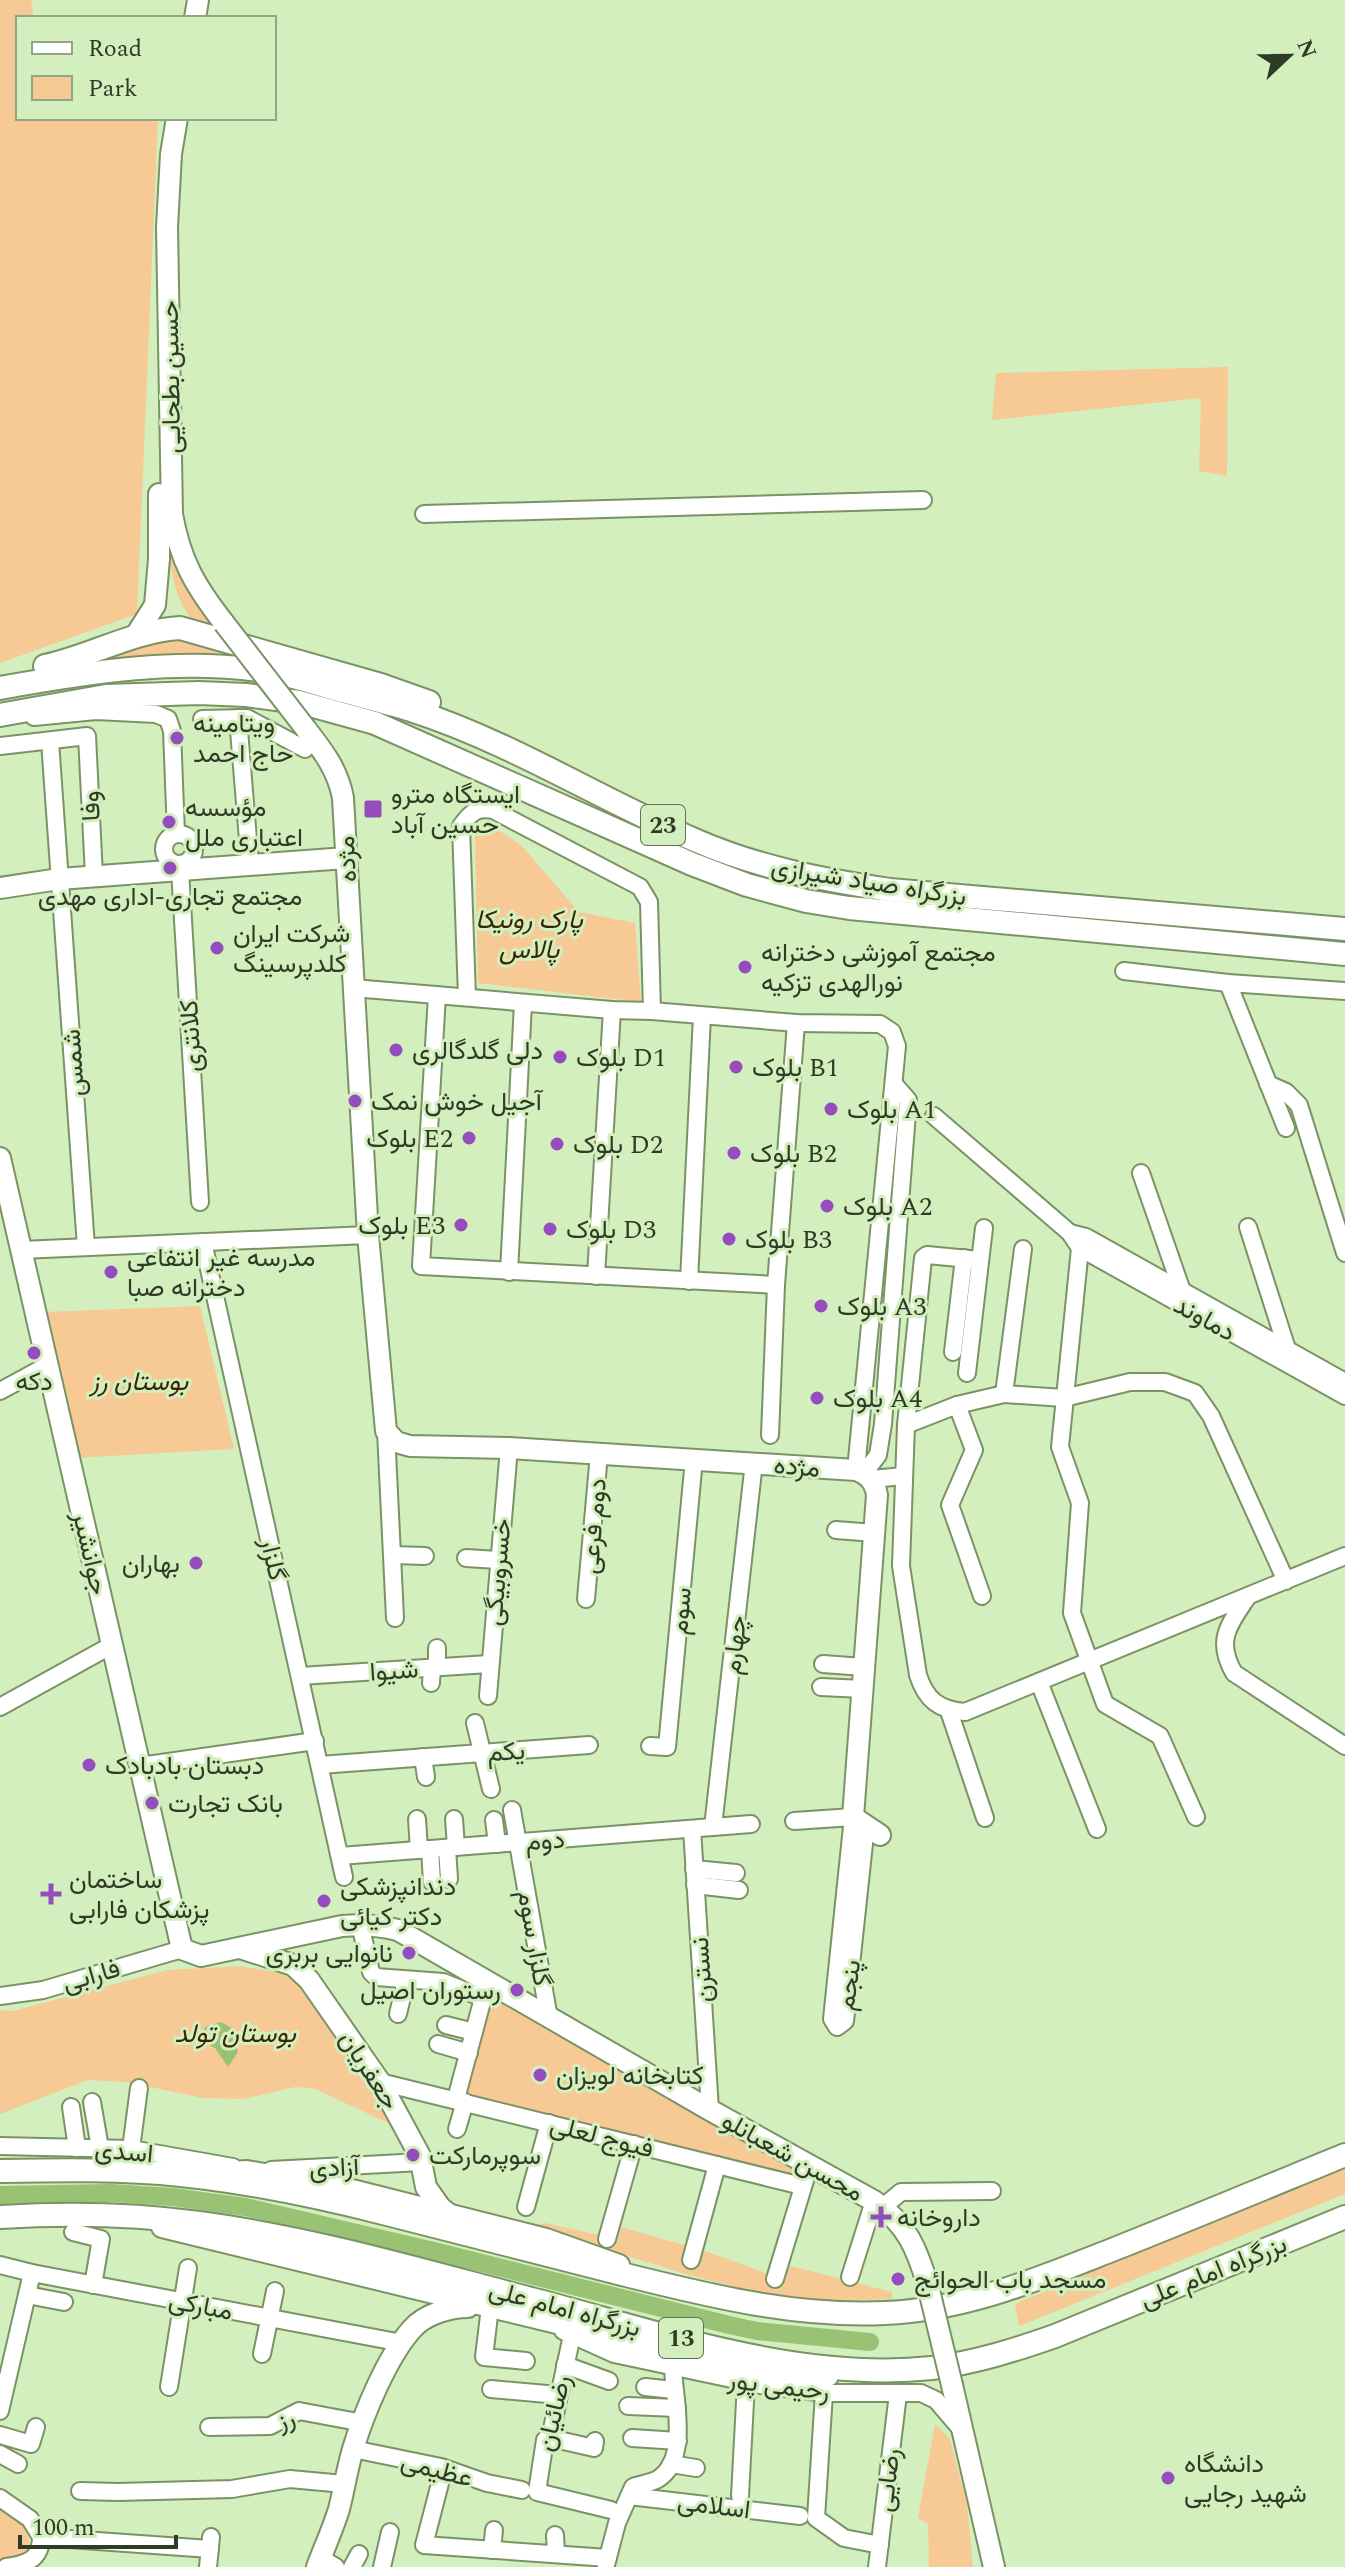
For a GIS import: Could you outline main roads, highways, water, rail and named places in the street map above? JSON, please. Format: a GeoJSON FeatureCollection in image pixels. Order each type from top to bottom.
{"type":"FeatureCollection","features":[{"type":"Feature","properties":{"kind":"highway"},"geometry":{"type":"LineString","coordinates":[[0,686],[37,668],[70,661],[136,635],[180,628],[419,698],[477,724],[545,768]]}},
{"type":"Feature","properties":{"kind":"highway","name":"بزرگراه صیاد شیرازی"},"geometry":{"type":"LineString","coordinates":[[0,686],[135,669],[264,671],[412,710],[470,733],[698,842],[759,864],[817,878],[890,890],[1345,929]]}},
{"type":"Feature","properties":{"kind":"highway","name":"بزرگراه صیاد شیرازی"},"geometry":{"type":"LineString","coordinates":[[0,716],[106,696],[199,693],[288,700],[375,723],[692,864],[747,885],[806,901],[849,908],[1345,954]]}},
{"type":"Feature","properties":{"kind":"highway","name":"بزرگراه امام علی"},"geometry":{"type":"LineString","coordinates":[[0,2171],[180,2175],[252,2186],[387,2214],[698,2293],[761,2306],[824,2314],[885,2313],[988,2297],[1345,2155]]}},
{"type":"Feature","properties":{"kind":"highway","name":"بزرگراه امام علی"},"geometry":{"type":"LineString","coordinates":[[0,2217],[111,2216],[198,2223],[297,2240],[691,2341],[804,2366],[874,2371],[931,2368],[1006,2353],[1055,2336],[1345,2217]]}},
{"type":"Feature","properties":{"kind":"main road","name":"حسین بطحایی"},"geometry":{"type":"LineString","coordinates":[[177,120],[171,154],[167,227],[172,514],[182,558],[191,577],[306,739]]}},
{"type":"Feature","properties":{"kind":"main road"},"geometry":{"type":"LineString","coordinates":[[136,635],[155,605],[159,559],[158,372],[161,253],[167,227]]}},
{"type":"Feature","properties":{"kind":"main road","name":"مژده"},"geometry":{"type":"LineString","coordinates":[[306,739],[328,758],[339,780],[368,1235],[386,1431],[396,1442],[410,1446],[509,1448],[754,1462],[864,1474],[877,1495],[863,1689],[866,1826]]}},
{"type":"Feature","properties":{"kind":"main road"},"geometry":{"type":"LineString","coordinates":[[0,888],[180,864],[250,864],[346,858]]}},
{"type":"Feature","properties":{"kind":"main road","name":"جوانشیر"},"geometry":{"type":"LineString","coordinates":[[0,1158],[182,1949]]}},
{"type":"Feature","properties":{"kind":"main road","name":"محسن شعبانلو"},"geometry":{"type":"LineString","coordinates":[[182,1949],[201,1956],[360,1924],[398,1930],[879,2204],[913,2242],[928,2286],[994,2567]]}},
{"type":"Feature","properties":{"kind":"main road"},"geometry":{"type":"LineString","coordinates":[[289,1938],[285,1943],[293,1965]]}},
{"type":"Feature","properties":{"kind":"main road"},"geometry":{"type":"LineString","coordinates":[[243,1949],[293,1965]]}},
{"type":"Feature","properties":{"kind":"main road","name":"جعفریان"},"geometry":{"type":"LineString","coordinates":[[293,1965],[309,1980],[380,2082],[403,2120],[421,2162],[426,2187],[450,2215]]}},
{"type":"Feature","properties":{"kind":"main road"},"geometry":{"type":"LineString","coordinates":[[180,2175],[247,2171],[392,2199],[546,2239],[698,2293]]}},
{"type":"Feature","properties":{"kind":"main road"},"geometry":{"type":"LineString","coordinates":[[392,2199],[412,2196],[426,2187]]}},
{"type":"Feature","properties":{"kind":"main road"},"geometry":{"type":"LineString","coordinates":[[111,2216],[746,2369],[821,2377],[874,2371]]}},
{"type":"Feature","properties":{"kind":"main road"},"geometry":{"type":"LineString","coordinates":[[399,2285],[411,2311],[407,2336]]}},
{"type":"Feature","properties":{"kind":"main road"},"geometry":{"type":"LineString","coordinates":[[342,2564],[339,2509],[353,2449],[376,2388],[407,2336],[433,2315],[451,2308],[490,2307]]}},
{"type":"Feature","properties":{"kind":"waterway"},"geometry":{"type":"LineString","coordinates":[[0,2195],[111,2193],[173,2197],[245,2207],[729,2325],[757,2331],[870,2342]]}},
{"type":"Feature","properties":{"kind":"place","name":"ویتامینه حاج احمد"},"geometry":{"type":"Point","coordinates":[177,738]}},
{"type":"Feature","properties":{"kind":"place","name":"ایستگاه مترو حسین آباد"},"geometry":{"type":"Point","coordinates":[373,809]}},
{"type":"Feature","properties":{"kind":"place","name":"مؤسسه اعتباری ملل"},"geometry":{"type":"Point","coordinates":[169,822]}},
{"type":"Feature","properties":{"kind":"place","name":"مجتمع تجاری-اداری مهدی"},"geometry":{"type":"Point","coordinates":[170,868]}},
{"type":"Feature","properties":{"kind":"place","name":"شرکت ایران کلدپرسینگ"},"geometry":{"type":"Point","coordinates":[217,948]}},
{"type":"Feature","properties":{"kind":"place","name":"مجتمع آموزشی دخترانه نورالهدی تزکیه"},"geometry":{"type":"Point","coordinates":[745,967]}},
{"type":"Feature","properties":{"kind":"place","name":"دلی گلدگالری"},"geometry":{"type":"Point","coordinates":[396,1050]}},
{"type":"Feature","properties":{"kind":"place","name":"بلوک D1"},"geometry":{"type":"Point","coordinates":[560,1057]}},
{"type":"Feature","properties":{"kind":"place","name":"بلوک B1"},"geometry":{"type":"Point","coordinates":[736,1067]}},
{"type":"Feature","properties":{"kind":"place","name":"آجیل خوش نمک"},"geometry":{"type":"Point","coordinates":[355,1101]}},
{"type":"Feature","properties":{"kind":"place","name":"بلوک A1"},"geometry":{"type":"Point","coordinates":[831,1109]}},
{"type":"Feature","properties":{"kind":"place","name":"بلوک E2"},"geometry":{"type":"Point","coordinates":[469,1138]}},
{"type":"Feature","properties":{"kind":"place","name":"بلوک D2"},"geometry":{"type":"Point","coordinates":[557,1144]}},
{"type":"Feature","properties":{"kind":"place","name":"بلوک B2"},"geometry":{"type":"Point","coordinates":[734,1153]}},
{"type":"Feature","properties":{"kind":"place","name":"بلوک A2"},"geometry":{"type":"Point","coordinates":[827,1206]}},
{"type":"Feature","properties":{"kind":"place","name":"بلوک E3"},"geometry":{"type":"Point","coordinates":[461,1225]}},
{"type":"Feature","properties":{"kind":"place","name":"بلوک D3"},"geometry":{"type":"Point","coordinates":[550,1229]}},
{"type":"Feature","properties":{"kind":"place","name":"بلوک B3"},"geometry":{"type":"Point","coordinates":[729,1239]}},
{"type":"Feature","properties":{"kind":"place","name":"مدرسه غیر انتفاعی دخترانه صبا"},"geometry":{"type":"Point","coordinates":[111,1272]}},
{"type":"Feature","properties":{"kind":"place","name":"بلوک A3"},"geometry":{"type":"Point","coordinates":[821,1306]}},
{"type":"Feature","properties":{"kind":"place","name":"دکه"},"geometry":{"type":"Point","coordinates":[34,1353]}},
{"type":"Feature","properties":{"kind":"place","name":"بلوک A4"},"geometry":{"type":"Point","coordinates":[817,1398]}},
{"type":"Feature","properties":{"kind":"place","name":"بهاران"},"geometry":{"type":"Point","coordinates":[196,1563]}},
{"type":"Feature","properties":{"kind":"place","name":"دبستان بادبادک"},"geometry":{"type":"Point","coordinates":[89,1765]}},
{"type":"Feature","properties":{"kind":"place","name":"بانک تجارت"},"geometry":{"type":"Point","coordinates":[152,1803]}},
{"type":"Feature","properties":{"kind":"place","name":"ساختمان پزشکان فارابی"},"geometry":{"type":"Point","coordinates":[51,1894]}},
{"type":"Feature","properties":{"kind":"place","name":"دندانپزشکی دکتر کیائی"},"geometry":{"type":"Point","coordinates":[324,1901]}},
{"type":"Feature","properties":{"kind":"place","name":"نانوایی بربری"},"geometry":{"type":"Point","coordinates":[409,1953]}},
{"type":"Feature","properties":{"kind":"place","name":"رستوران اصیل"},"geometry":{"type":"Point","coordinates":[517,1990]}},
{"type":"Feature","properties":{"kind":"place","name":"کتابخانه لویزان"},"geometry":{"type":"Point","coordinates":[540,2075]}},
{"type":"Feature","properties":{"kind":"place","name":"سوپرمارکت"},"geometry":{"type":"Point","coordinates":[413,2155]}},
{"type":"Feature","properties":{"kind":"place","name":"داروخانه"},"geometry":{"type":"Point","coordinates":[881,2217]}},
{"type":"Feature","properties":{"kind":"place","name":"مسجد باب الحوائج"},"geometry":{"type":"Point","coordinates":[898,2279]}},
{"type":"Feature","properties":{"kind":"place","name":"دانشگاه شهید رجایی"},"geometry":{"type":"Point","coordinates":[1168,2478]}},
{"type":"Feature","properties":{"kind":"park label","name":"پارک رونیکا پالاس"},"geometry":{"type":"Point","coordinates":[529,934]}},
{"type":"Feature","properties":{"kind":"park label","name":"بوستان رز"},"geometry":{"type":"Point","coordinates":[139,1381]}},
{"type":"Feature","properties":{"kind":"park label","name":"بوستان تولد"},"geometry":{"type":"Point","coordinates":[235,2033]}}]}
